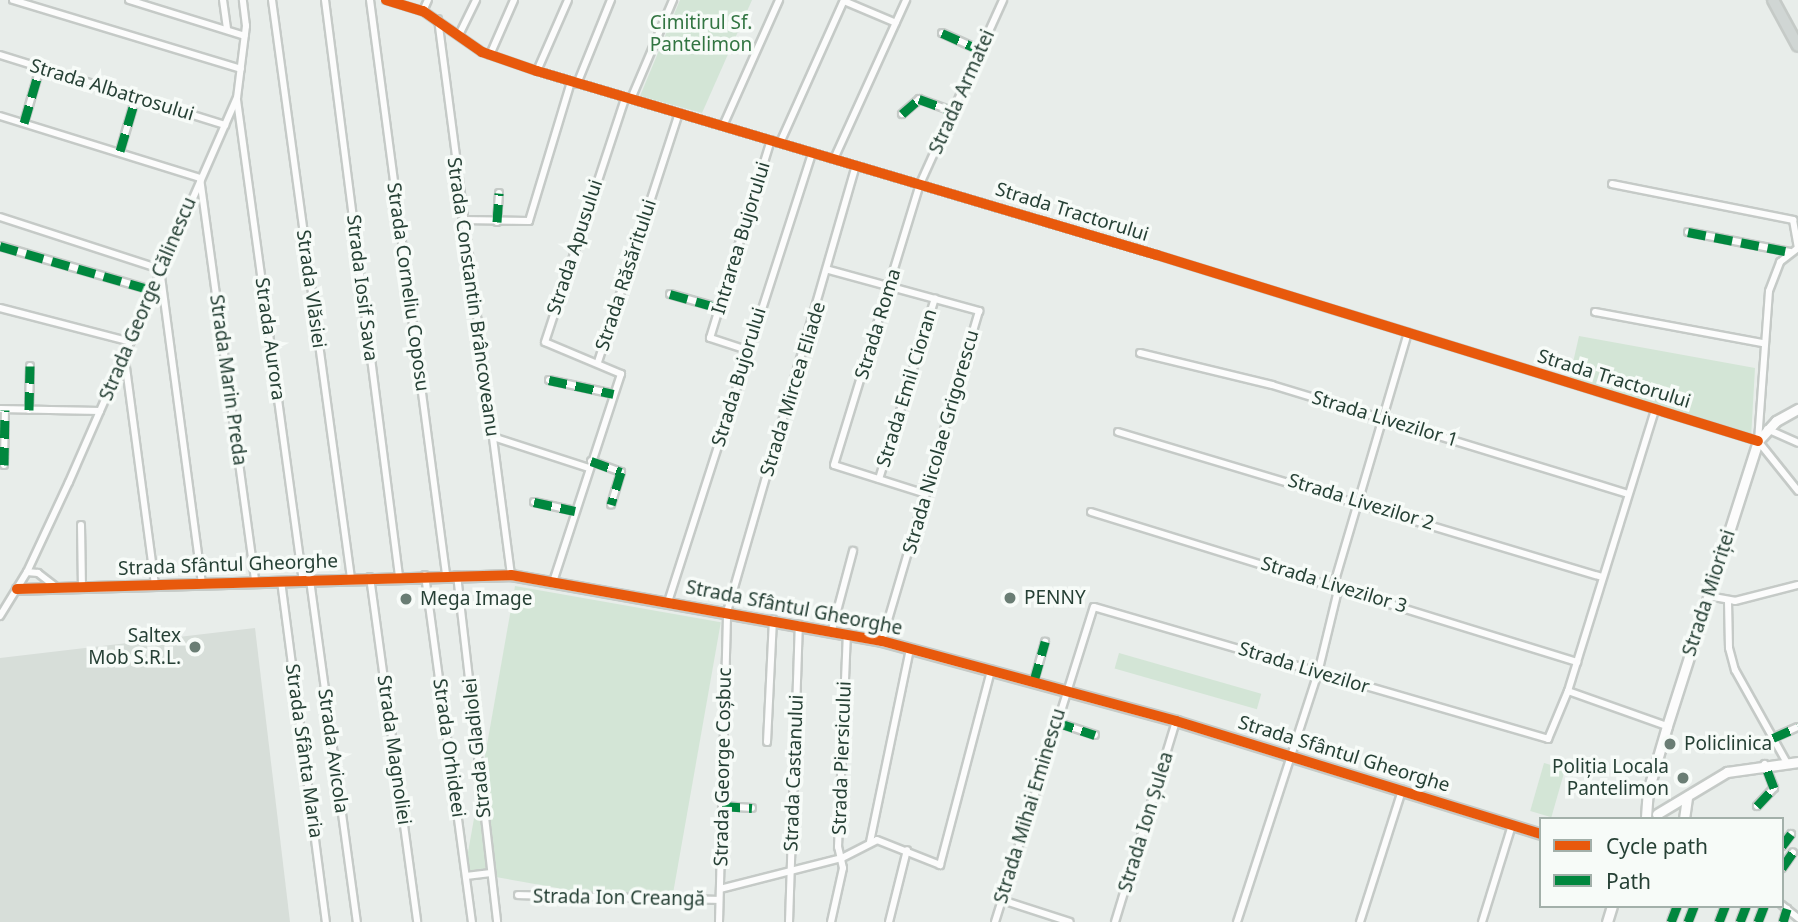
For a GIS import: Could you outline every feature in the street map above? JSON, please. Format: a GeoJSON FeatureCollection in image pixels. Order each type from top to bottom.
{"type":"FeatureCollection","features":[{"type":"Feature","properties":{"kind":"main road"},"geometry":{"type":"LineString","coordinates":[[1773,0],[1798,46]]}},
{"type":"Feature","properties":{"kind":"street"},"geometry":{"type":"LineString","coordinates":[[13,0],[241,69]]}},
{"type":"Feature","properties":{"kind":"street"},"geometry":{"type":"LineString","coordinates":[[129,0],[245,36]]}},
{"type":"Feature","properties":{"kind":"street"},"geometry":{"type":"LineString","coordinates":[[223,0],[227,30]]}},
{"type":"Feature","properties":{"kind":"street","name":"Strada George Călinescu"},"geometry":{"type":"LineString","coordinates":[[17,589],[124,358],[160,269],[237,98],[245,36],[243,0]]}},
{"type":"Feature","properties":{"kind":"street","name":"Strada Vlăsiei"},"geometry":{"type":"LineString","coordinates":[[272,0],[351,578]]}},
{"type":"Feature","properties":{"kind":"street","name":"Strada Iosif Sava"},"geometry":{"type":"LineString","coordinates":[[325,0],[399,576]]}},
{"type":"Feature","properties":{"kind":"street","name":"Strada Corneliu Coposu"},"geometry":{"type":"LineString","coordinates":[[370,0],[446,574]]}},
{"type":"Feature","properties":{"kind":"street","name":"Strada Tractorului"},"geometry":{"type":"LineString","coordinates":[[386,0],[423,11],[438,19],[489,55],[574,83],[920,184],[1758,441]]}},
{"type":"Feature","properties":{"kind":"street"},"geometry":{"type":"LineString","coordinates":[[423,11],[428,0]]}},
{"type":"Feature","properties":{"kind":"street"},"geometry":{"type":"LineString","coordinates":[[459,35],[476,0]]}},
{"type":"Feature","properties":{"kind":"street"},"geometry":{"type":"LineString","coordinates":[[489,55],[514,0]]}},
{"type":"Feature","properties":{"kind":"street"},"geometry":{"type":"LineString","coordinates":[[537,71],[568,0]]}},
{"type":"Feature","properties":{"kind":"street"},"geometry":{"type":"LineString","coordinates":[[462,220],[529,221],[574,83],[611,0]]}},
{"type":"Feature","properties":{"kind":"street","name":"Strada Apusului"},"geometry":{"type":"LineString","coordinates":[[598,362],[545,344],[628,99],[673,0]]}},
{"type":"Feature","properties":{"kind":"street"},"geometry":{"type":"LineString","coordinates":[[723,126],[779,0]]}},
{"type":"Feature","properties":{"kind":"street"},"geometry":{"type":"LineString","coordinates":[[834,159],[906,0]]}},
{"type":"Feature","properties":{"kind":"street","name":"Strada Armatei"},"geometry":{"type":"LineString","coordinates":[[920,184],[955,112],[1003,0]]}},
{"type":"Feature","properties":{"kind":"street"},"geometry":{"type":"LineString","coordinates":[[780,143],[844,1],[895,23]]}},
{"type":"Feature","properties":{"kind":"street","name":"Strada Constantin Brâncoveanu"},"geometry":{"type":"LineString","coordinates":[[438,19],[462,220],[511,575]]}},
{"type":"Feature","properties":{"kind":"street"},"geometry":{"type":"LineString","coordinates":[[942,33],[980,50]]}},
{"type":"Feature","properties":{"kind":"street","name":"Strada Albatrosului"},"geometry":{"type":"LineString","coordinates":[[0,55],[225,125]]}},
{"type":"Feature","properties":{"kind":"street"},"geometry":{"type":"LineString","coordinates":[[24,123],[40,68]]}},
{"type":"Feature","properties":{"kind":"street"},"geometry":{"type":"LineString","coordinates":[[120,151],[136,97]]}},
{"type":"Feature","properties":{"kind":"street","name":"Strada Aurora"},"geometry":{"type":"LineString","coordinates":[[237,98],[306,580]]}},
{"type":"Feature","properties":{"kind":"street"},"geometry":{"type":"LineString","coordinates":[[902,114],[919,99],[955,112]]}},
{"type":"Feature","properties":{"kind":"street","name":"Strada Răsăritului"},"geometry":{"type":"LineString","coordinates":[[553,582],[621,372],[598,362],[678,113]]}},
{"type":"Feature","properties":{"kind":"street"},"geometry":{"type":"LineString","coordinates":[[0,116],[120,151],[200,178]]}},
{"type":"Feature","properties":{"kind":"street","name":"Intrarea Bujorului"},"geometry":{"type":"LineString","coordinates":[[747,350],[710,340],[771,140]]}},
{"type":"Feature","properties":{"kind":"street","name":"Strada Bujorului"},"geometry":{"type":"LineString","coordinates":[[668,602],[812,153]]}},
{"type":"Feature","properties":{"kind":"street","name":"Strada Mircea Eliade"},"geometry":{"type":"LineString","coordinates":[[727,612],[829,270],[856,166]]}},
{"type":"Feature","properties":{"kind":"street","name":"Strada Marin Preda"},"geometry":{"type":"LineString","coordinates":[[200,178],[256,582]]}},
{"type":"Feature","properties":{"kind":"street","name":"Strada Roma"},"geometry":{"type":"LineString","coordinates":[[880,479],[834,465],[920,184]]}},
{"type":"Feature","properties":{"kind":"street"},"geometry":{"type":"LineString","coordinates":[[1612,184],[1793,220],[1795,249],[1771,280],[1762,343],[1758,441],[1798,491]]}},
{"type":"Feature","properties":{"kind":"street"},"geometry":{"type":"LineString","coordinates":[[497,222],[499,193]]}},
{"type":"Feature","properties":{"kind":"street"},"geometry":{"type":"LineString","coordinates":[[0,218],[160,269],[202,583]]}},
{"type":"Feature","properties":{"kind":"street"},"geometry":{"type":"LineString","coordinates":[[1688,232],[1795,249]]}},
{"type":"Feature","properties":{"kind":"street"},"geometry":{"type":"LineString","coordinates":[[0,246],[151,290]]}},
{"type":"Feature","properties":{"kind":"street","name":"Strada Nicolae Grigorescu"},"geometry":{"type":"LineString","coordinates":[[829,270],[979,311],[882,641]]}},
{"type":"Feature","properties":{"kind":"street"},"geometry":{"type":"LineString","coordinates":[[670,294],[719,308]]}},
{"type":"Feature","properties":{"kind":"street","name":"Strada Emil Cioran"},"geometry":{"type":"LineString","coordinates":[[880,479],[935,298]]}},
{"type":"Feature","properties":{"kind":"street"},"geometry":{"type":"LineString","coordinates":[[0,309],[131,342]]}},
{"type":"Feature","properties":{"kind":"street"},"geometry":{"type":"LineString","coordinates":[[1595,312],[1762,343]]}},
{"type":"Feature","properties":{"kind":"street"},"geometry":{"type":"LineString","coordinates":[[1237,922],[1318,673],[1358,500],[1408,333]]}},
{"type":"Feature","properties":{"kind":"street","name":"Strada Livezilor 1"},"geometry":{"type":"LineString","coordinates":[[1140,353],[1383,418],[1628,494]]}},
{"type":"Feature","properties":{"kind":"street"},"geometry":{"type":"LineString","coordinates":[[124,358],[155,585]]}},
{"type":"Feature","properties":{"kind":"street"},"geometry":{"type":"LineString","coordinates":[[29,410],[30,366]]}},
{"type":"Feature","properties":{"kind":"street"},"geometry":{"type":"LineString","coordinates":[[548,380],[614,394]]}},
{"type":"Feature","properties":{"kind":"street"},"geometry":{"type":"LineString","coordinates":[[4,465],[3,410],[100,411]]}},
{"type":"Feature","properties":{"kind":"street","name":"Strada Livezilor"},"geometry":{"type":"LineString","coordinates":[[1066,690],[1090,612],[1097,606],[1539,740],[1554,733],[1655,410]]}},
{"type":"Feature","properties":{"kind":"street","name":"Strada Mioriței"},"geometry":{"type":"LineString","coordinates":[[1655,817],[1647,796],[1758,441],[1767,429],[1798,410]]}},
{"type":"Feature","properties":{"kind":"street"},"geometry":{"type":"LineString","coordinates":[[1767,429],[1798,443]]}},
{"type":"Feature","properties":{"kind":"street","name":"Strada Livezilor 2"},"geometry":{"type":"LineString","coordinates":[[1118,432],[1358,500],[1602,577]]}},
{"type":"Feature","properties":{"kind":"street"},"geometry":{"type":"LineString","coordinates":[[493,437],[621,472],[611,505]]}},
{"type":"Feature","properties":{"kind":"street"},"geometry":{"type":"LineString","coordinates":[[880,479],[926,494]]}},
{"type":"Feature","properties":{"kind":"street"},"geometry":{"type":"LineString","coordinates":[[534,502],[575,511]]}},
{"type":"Feature","properties":{"kind":"street","name":"Strada Livezilor 3"},"geometry":{"type":"LineString","coordinates":[[1091,512],[1337,585],[1577,663]]}},
{"type":"Feature","properties":{"kind":"street"},"geometry":{"type":"LineString","coordinates":[[81,525],[82,588]]}},
{"type":"Feature","properties":{"kind":"street"},"geometry":{"type":"LineString","coordinates":[[832,630],[853,551]]}},
{"type":"Feature","properties":{"kind":"street"},"geometry":{"type":"LineString","coordinates":[[27,572],[38,573],[58,588]]}},
{"type":"Feature","properties":{"kind":"street","name":"Strada Sfântul Gheorghe"},"geometry":{"type":"LineString","coordinates":[[17,589],[456,573],[511,575],[773,619],[882,641],[1176,721],[1539,833]]}},
{"type":"Feature","properties":{"kind":"street","name":"Strada Gladiolei"},"geometry":{"type":"LineString","coordinates":[[456,573],[496,922]]}},
{"type":"Feature","properties":{"kind":"street","name":"Strada Orhideei"},"geometry":{"type":"LineString","coordinates":[[425,575],[472,922]]}},
{"type":"Feature","properties":{"kind":"street","name":"Strada Magnoliei"},"geometry":{"type":"LineString","coordinates":[[370,577],[417,922]]}},
{"type":"Feature","properties":{"kind":"street","name":"Strada Avicola"},"geometry":{"type":"LineString","coordinates":[[306,580],[357,922]]}},
{"type":"Feature","properties":{"kind":"street","name":"Strada Sfânta Maria"},"geometry":{"type":"LineString","coordinates":[[281,581],[326,922]]}},
{"type":"Feature","properties":{"kind":"street"},"geometry":{"type":"LineString","coordinates":[[1708,596],[1728,601],[1798,585]]}},
{"type":"Feature","properties":{"kind":"street"},"geometry":{"type":"LineString","coordinates":[[0,617],[17,589]]}},
{"type":"Feature","properties":{"kind":"street"},"geometry":{"type":"LineString","coordinates":[[1728,601],[1732,661],[1787,763]]}},
{"type":"Feature","properties":{"kind":"street","name":"Strada George Coșbuc"},"geometry":{"type":"LineString","coordinates":[[719,922],[727,612]]}},
{"type":"Feature","properties":{"kind":"street","name":"Strada Sfântul Gheorghe"},"geometry":{"type":"LineString","coordinates":[[767,742],[773,619]]}},
{"type":"Feature","properties":{"kind":"street","name":"Strada Castanului"},"geometry":{"type":"LineString","coordinates":[[789,922],[799,624]]}},
{"type":"Feature","properties":{"kind":"street","name":"Strada Piersicului"},"geometry":{"type":"LineString","coordinates":[[831,922],[842,858],[838,847],[847,633]]}},
{"type":"Feature","properties":{"kind":"street"},"geometry":{"type":"LineString","coordinates":[[1034,681],[1045,642]]}},
{"type":"Feature","properties":{"kind":"street"},"geometry":{"type":"LineString","coordinates":[[910,649],[870,842],[881,840],[940,865],[991,670]]}},
{"type":"Feature","properties":{"kind":"street","name":"Strada Mihai Eminescu"},"geometry":{"type":"LineString","coordinates":[[995,922],[1066,690]]}},
{"type":"Feature","properties":{"kind":"street"},"geometry":{"type":"LineString","coordinates":[[1567,691],[1667,726]]}},
{"type":"Feature","properties":{"kind":"street","name":"Strada Ion Șulea"},"geometry":{"type":"LineString","coordinates":[[1115,922],[1176,721]]}},
{"type":"Feature","properties":{"kind":"street"},"geometry":{"type":"LineString","coordinates":[[1056,722],[1095,735]]}},
{"type":"Feature","properties":{"kind":"street"},"geometry":{"type":"LineString","coordinates":[[1773,738],[1798,727]]}},
{"type":"Feature","properties":{"kind":"street"},"geometry":{"type":"LineString","coordinates":[[1655,817],[1727,772],[1765,764],[1798,762]]}},
{"type":"Feature","properties":{"kind":"street"},"geometry":{"type":"LineString","coordinates":[[1757,806],[1773,790],[1765,764]]}},
{"type":"Feature","properties":{"kind":"street"},"geometry":{"type":"LineString","coordinates":[[1360,922],[1402,790]]}},
{"type":"Feature","properties":{"kind":"street"},"geometry":{"type":"LineString","coordinates":[[1684,817],[1688,795]]}},
{"type":"Feature","properties":{"kind":"street"},"geometry":{"type":"LineString","coordinates":[[722,806],[752,808]]}},
{"type":"Feature","properties":{"kind":"street"},"geometry":{"type":"LineString","coordinates":[[1482,922],[1512,825]]}},
{"type":"Feature","properties":{"kind":"street"},"geometry":{"type":"LineString","coordinates":[[1784,843],[1791,834]]}},
{"type":"Feature","properties":{"kind":"street","name":"Strada Ion Creangă"},"geometry":{"type":"LineString","coordinates":[[720,889],[842,858],[870,842]]}},
{"type":"Feature","properties":{"kind":"street"},"geometry":{"type":"LineString","coordinates":[[889,922],[907,850]]}},
{"type":"Feature","properties":{"kind":"street"},"geometry":{"type":"LineString","coordinates":[[1784,865],[1793,852]]}},
{"type":"Feature","properties":{"kind":"street"},"geometry":{"type":"LineString","coordinates":[[466,876],[491,873]]}},
{"type":"Feature","properties":{"kind":"street","name":"Strada Ion Creangă"},"geometry":{"type":"LineString","coordinates":[[518,895],[719,900]]}},
{"type":"Feature","properties":{"kind":"street"},"geometry":{"type":"LineString","coordinates":[[1002,900],[1070,922]]}},
{"type":"Feature","properties":{"kind":"street"},"geometry":{"type":"LineString","coordinates":[[1785,907],[1798,918]]}},
{"type":"Feature","properties":{"kind":"street"},"geometry":{"type":"LineString","coordinates":[[1783,922],[1785,907]]}},
{"type":"Feature","properties":{"kind":"shaded area"},"geometry":{"type":"Polygon","coordinates":[[[255,628],[290,922],[0,922],[0,658],[255,628]]]}},
{"type":"Feature","properties":{"kind":"green space","name":"Cimitirul Sf. Pantelimon"},"geometry":{"type":"Polygon","coordinates":[[[680,0],[752,0],[702,113],[640,96],[680,0]]]}},
{"type":"Feature","properties":{"kind":"green space"},"geometry":{"type":"Polygon","coordinates":[[[1579,336],[1755,368],[1751,438],[1569,380],[1579,336]]]}},
{"type":"Feature","properties":{"kind":"green space"},"geometry":{"type":"Polygon","coordinates":[[[515,586],[721,622],[670,908],[465,872],[515,586]]]}},
{"type":"Feature","properties":{"kind":"green space"},"geometry":{"type":"Polygon","coordinates":[[[1119,653],[1261,694],[1257,709],[1115,668],[1119,653]]]}},
{"type":"Feature","properties":{"kind":"green space"},"geometry":{"type":"Polygon","coordinates":[[[1544,763],[1565,769],[1551,817],[1530,811],[1544,763]]]}},
{"type":"Feature","properties":{"kind":"marked path"},"geometry":{"type":"LineString","coordinates":[[942,33],[980,50]]}},
{"type":"Feature","properties":{"kind":"marked path"},"geometry":{"type":"LineString","coordinates":[[24,123],[40,68]]}},
{"type":"Feature","properties":{"kind":"marked path"},"geometry":{"type":"LineString","coordinates":[[120,151],[136,97]]}},
{"type":"Feature","properties":{"kind":"marked path"},"geometry":{"type":"LineString","coordinates":[[902,114],[919,99],[955,112]]}},
{"type":"Feature","properties":{"kind":"marked path"},"geometry":{"type":"LineString","coordinates":[[497,222],[499,193]]}},
{"type":"Feature","properties":{"kind":"marked path"},"geometry":{"type":"LineString","coordinates":[[1688,232],[1790,252]]}},
{"type":"Feature","properties":{"kind":"marked path"},"geometry":{"type":"LineString","coordinates":[[0,246],[151,290]]}},
{"type":"Feature","properties":{"kind":"marked path"},"geometry":{"type":"LineString","coordinates":[[670,294],[719,308]]}},
{"type":"Feature","properties":{"kind":"marked path"},"geometry":{"type":"LineString","coordinates":[[29,410],[30,366]]}},
{"type":"Feature","properties":{"kind":"marked path"},"geometry":{"type":"LineString","coordinates":[[549,380],[614,394]]}},
{"type":"Feature","properties":{"kind":"marked path"},"geometry":{"type":"LineString","coordinates":[[4,465],[5,410]]}},
{"type":"Feature","properties":{"kind":"marked path"},"geometry":{"type":"LineString","coordinates":[[591,461],[621,472],[611,505]]}},
{"type":"Feature","properties":{"kind":"marked path"},"geometry":{"type":"LineString","coordinates":[[534,502],[575,511]]}},
{"type":"Feature","properties":{"kind":"marked path"},"geometry":{"type":"LineString","coordinates":[[1034,681],[1045,642]]}},
{"type":"Feature","properties":{"kind":"marked path"},"geometry":{"type":"LineString","coordinates":[[1056,722],[1095,735]]}},
{"type":"Feature","properties":{"kind":"marked path"},"geometry":{"type":"LineString","coordinates":[[1773,738],[1798,727]]}},
{"type":"Feature","properties":{"kind":"marked path"},"geometry":{"type":"LineString","coordinates":[[1757,806],[1774,788],[1765,764]]}},
{"type":"Feature","properties":{"kind":"marked path"},"geometry":{"type":"LineString","coordinates":[[722,806],[752,808]]}},
{"type":"Feature","properties":{"kind":"marked path"},"geometry":{"type":"LineString","coordinates":[[1784,843],[1791,834]]}},
{"type":"Feature","properties":{"kind":"marked path"},"geometry":{"type":"LineString","coordinates":[[1784,865],[1793,852]]}},
{"type":"Feature","properties":{"kind":"marked path"},"geometry":{"type":"LineString","coordinates":[[1671,922],[1676,908]]}},
{"type":"Feature","properties":{"kind":"marked path"},"geometry":{"type":"LineString","coordinates":[[1688,922],[1693,908]]}},
{"type":"Feature","properties":{"kind":"marked path"},"geometry":{"type":"LineString","coordinates":[[1719,922],[1724,908]]}},
{"type":"Feature","properties":{"kind":"marked path"},"geometry":{"type":"LineString","coordinates":[[1740,922],[1745,908]]}},
{"type":"Feature","properties":{"kind":"marked path"},"geometry":{"type":"LineString","coordinates":[[1758,922],[1763,908]]}},
{"type":"Feature","properties":{"kind":"marked path"},"geometry":{"type":"LineString","coordinates":[[1783,922],[1787,909]]}},
{"type":"Feature","properties":{"kind":"cycle path"},"geometry":{"type":"LineString","coordinates":[[386,0],[423,11],[482,52],[537,71],[1157,255],[1758,441]]}},
{"type":"Feature","properties":{"kind":"cycle path"},"geometry":{"type":"LineString","coordinates":[[17,589],[511,575],[882,641],[1176,721],[1539,833]]}},
{"type":"Feature","properties":{"kind":"place","name":"PENNY"},"geometry":{"type":"Point","coordinates":[1010,598]}},
{"type":"Feature","properties":{"kind":"place","name":"Mega Image"},"geometry":{"type":"Point","coordinates":[406,599]}},
{"type":"Feature","properties":{"kind":"place","name":"Saltex Mob S.R.L."},"geometry":{"type":"Point","coordinates":[195,647]}},
{"type":"Feature","properties":{"kind":"place","name":"Policlinica"},"geometry":{"type":"Point","coordinates":[1670,744]}},
{"type":"Feature","properties":{"kind":"place","name":"Poliția Locala Pantelimon"},"geometry":{"type":"Point","coordinates":[1683,778]}}]}
